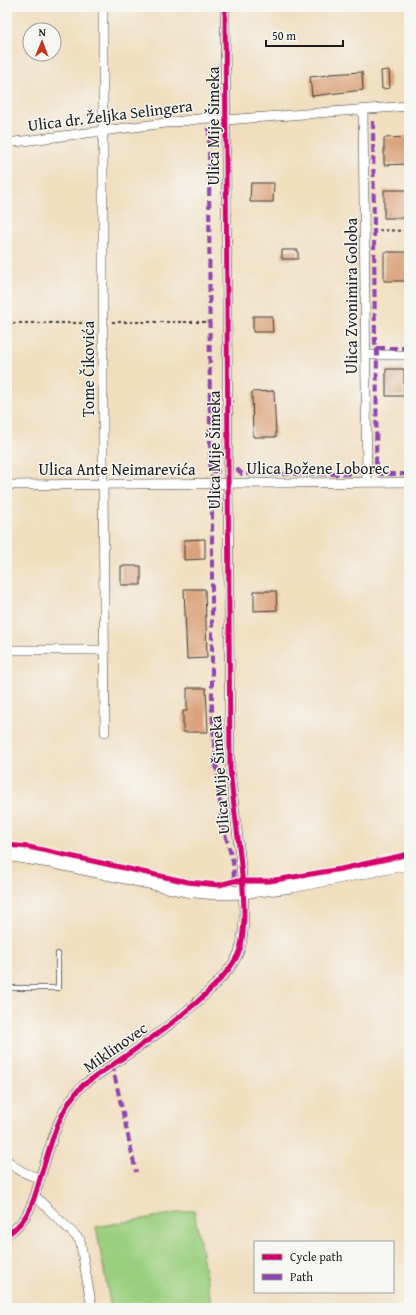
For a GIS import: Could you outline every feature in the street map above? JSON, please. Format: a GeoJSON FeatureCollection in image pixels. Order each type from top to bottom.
{"type":"FeatureCollection","features":[{"type":"Feature","properties":{"kind":"main road"},"geometry":{"type":"LineString","coordinates":[[7,854],[42,859],[185,890],[215,893],[243,892],[292,886],[409,863]]}},
{"type":"Feature","properties":{"kind":"street","name":"Tome Čikovića"},"geometry":{"type":"LineString","coordinates":[[103,7],[103,484],[105,732]]}},
{"type":"Feature","properties":{"kind":"street","name":"Ulica Mije Šimeka"},"geometry":{"type":"LineString","coordinates":[[225,7],[230,768],[243,892]]}},
{"type":"Feature","properties":{"kind":"street","name":"Ulica dr. Željka Selingera"},"geometry":{"type":"LineString","coordinates":[[7,143],[206,118],[226,120],[409,106]]}},
{"type":"Feature","properties":{"kind":"street","name":"Ulica Zvonimira Goloba"},"geometry":{"type":"LineString","coordinates":[[363,110],[368,482]]}},
{"type":"Feature","properties":{"kind":"street"},"geometry":{"type":"LineString","coordinates":[[366,355],[409,356]]}},
{"type":"Feature","properties":{"kind":"street","name":"Ulica Božene Loborec"},"geometry":{"type":"LineString","coordinates":[[228,483],[409,482]]}},
{"type":"Feature","properties":{"kind":"street","name":"Ulica Ante Neimarevića"},"geometry":{"type":"LineString","coordinates":[[7,485],[228,483]]}},
{"type":"Feature","properties":{"kind":"street"},"geometry":{"type":"LineString","coordinates":[[7,650],[104,650]]}},
{"type":"Feature","properties":{"kind":"street","name":"Miklinovec"},"geometry":{"type":"LineString","coordinates":[[7,1235],[15,1229],[28,1214],[61,1116],[76,1091],[148,1041],[189,1010],[229,969],[239,950],[244,923],[243,892]]}},
{"type":"Feature","properties":{"kind":"street"},"geometry":{"type":"LineString","coordinates":[[7,1160],[12,1166],[40,1179]]}},
{"type":"Feature","properties":{"kind":"street"},"geometry":{"type":"LineString","coordinates":[[35,1196],[80,1240],[92,1308]]}},
{"type":"Feature","properties":{"kind":"lane"},"geometry":{"type":"LineString","coordinates":[[7,988],[58,988],[58,954]]}},
{"type":"Feature","properties":{"kind":"path"},"geometry":{"type":"LineString","coordinates":[[365,232],[374,230],[409,231]]}},
{"type":"Feature","properties":{"kind":"path"},"geometry":{"type":"LineString","coordinates":[[7,323],[210,322]]}},
{"type":"Feature","properties":{"kind":"green space"},"geometry":{"type":"Polygon","coordinates":[[[194,1210],[212,1308],[111,1308],[96,1227],[194,1210]]]}},
{"type":"Feature","properties":{"kind":"building"},"geometry":{"type":"Polygon","coordinates":[[[389,70],[390,88],[382,89],[381,71],[389,70]]]}},
{"type":"Feature","properties":{"kind":"building"},"geometry":{"type":"Polygon","coordinates":[[[362,72],[363,90],[312,96],[310,77],[362,72]]]}},
{"type":"Feature","properties":{"kind":"building"},"geometry":{"type":"Polygon","coordinates":[[[409,137],[409,164],[384,165],[384,138],[409,137]]]}},
{"type":"Feature","properties":{"kind":"building"},"geometry":{"type":"Polygon","coordinates":[[[251,183],[274,183],[273,202],[250,202],[251,183]]]}},
{"type":"Feature","properties":{"kind":"building"},"geometry":{"type":"Polygon","coordinates":[[[384,190],[409,190],[409,218],[384,218],[384,190]]]}},
{"type":"Feature","properties":{"kind":"building"},"geometry":{"type":"Polygon","coordinates":[[[282,250],[298,250],[298,259],[282,259],[282,250]]]}},
{"type":"Feature","properties":{"kind":"building"},"geometry":{"type":"Polygon","coordinates":[[[384,252],[409,252],[409,281],[384,281],[384,252]]]}},
{"type":"Feature","properties":{"kind":"building"},"geometry":{"type":"Polygon","coordinates":[[[253,316],[272,316],[273,332],[253,332],[253,316]]]}},
{"type":"Feature","properties":{"kind":"building"},"geometry":{"type":"Polygon","coordinates":[[[386,369],[404,369],[404,396],[386,396],[386,369]]]}},
{"type":"Feature","properties":{"kind":"building"},"geometry":{"type":"Polygon","coordinates":[[[274,391],[276,437],[253,437],[252,392],[274,391]]]}},
{"type":"Feature","properties":{"kind":"building"},"geometry":{"type":"Polygon","coordinates":[[[205,539],[205,559],[184,560],[184,540],[205,539]]]}},
{"type":"Feature","properties":{"kind":"building"},"geometry":{"type":"Polygon","coordinates":[[[121,566],[141,566],[141,585],[121,585],[121,566]]]}},
{"type":"Feature","properties":{"kind":"building"},"geometry":{"type":"Polygon","coordinates":[[[184,589],[205,589],[207,658],[187,659],[184,589]]]}},
{"type":"Feature","properties":{"kind":"building"},"geometry":{"type":"Polygon","coordinates":[[[254,591],[276,591],[277,610],[254,611],[254,591]]]}},
{"type":"Feature","properties":{"kind":"building"},"geometry":{"type":"Polygon","coordinates":[[[187,688],[206,688],[208,732],[183,732],[183,711],[187,711],[187,688]]]}},
{"type":"Feature","properties":{"kind":"marked path"},"geometry":{"type":"LineString","coordinates":[[373,121],[375,343],[377,348],[376,470]]}},
{"type":"Feature","properties":{"kind":"marked path"},"geometry":{"type":"LineString","coordinates":[[209,128],[210,466],[212,471],[212,710],[222,824],[233,861],[234,881]]}},
{"type":"Feature","properties":{"kind":"marked path"},"geometry":{"type":"LineString","coordinates":[[377,348],[409,348]]}},
{"type":"Feature","properties":{"kind":"marked path"},"geometry":{"type":"LineString","coordinates":[[212,471],[238,470],[242,474],[353,474],[357,471],[376,470],[381,474],[409,474]]}},
{"type":"Feature","properties":{"kind":"marked path"},"geometry":{"type":"LineString","coordinates":[[112,1064],[136,1172]]}},
{"type":"Feature","properties":{"kind":"cycle path"},"geometry":{"type":"LineString","coordinates":[[7,1235],[21,1222],[30,1208],[57,1127],[62,1115],[75,1094],[83,1085],[152,1038],[201,999],[216,984],[233,963],[240,949],[242,940],[244,913],[241,862],[230,768],[225,7]]}},
{"type":"Feature","properties":{"kind":"cycle path"},"geometry":{"type":"LineString","coordinates":[[7,845],[29,847],[188,882],[219,885],[234,881],[269,881],[341,869],[409,854]]}}]}
